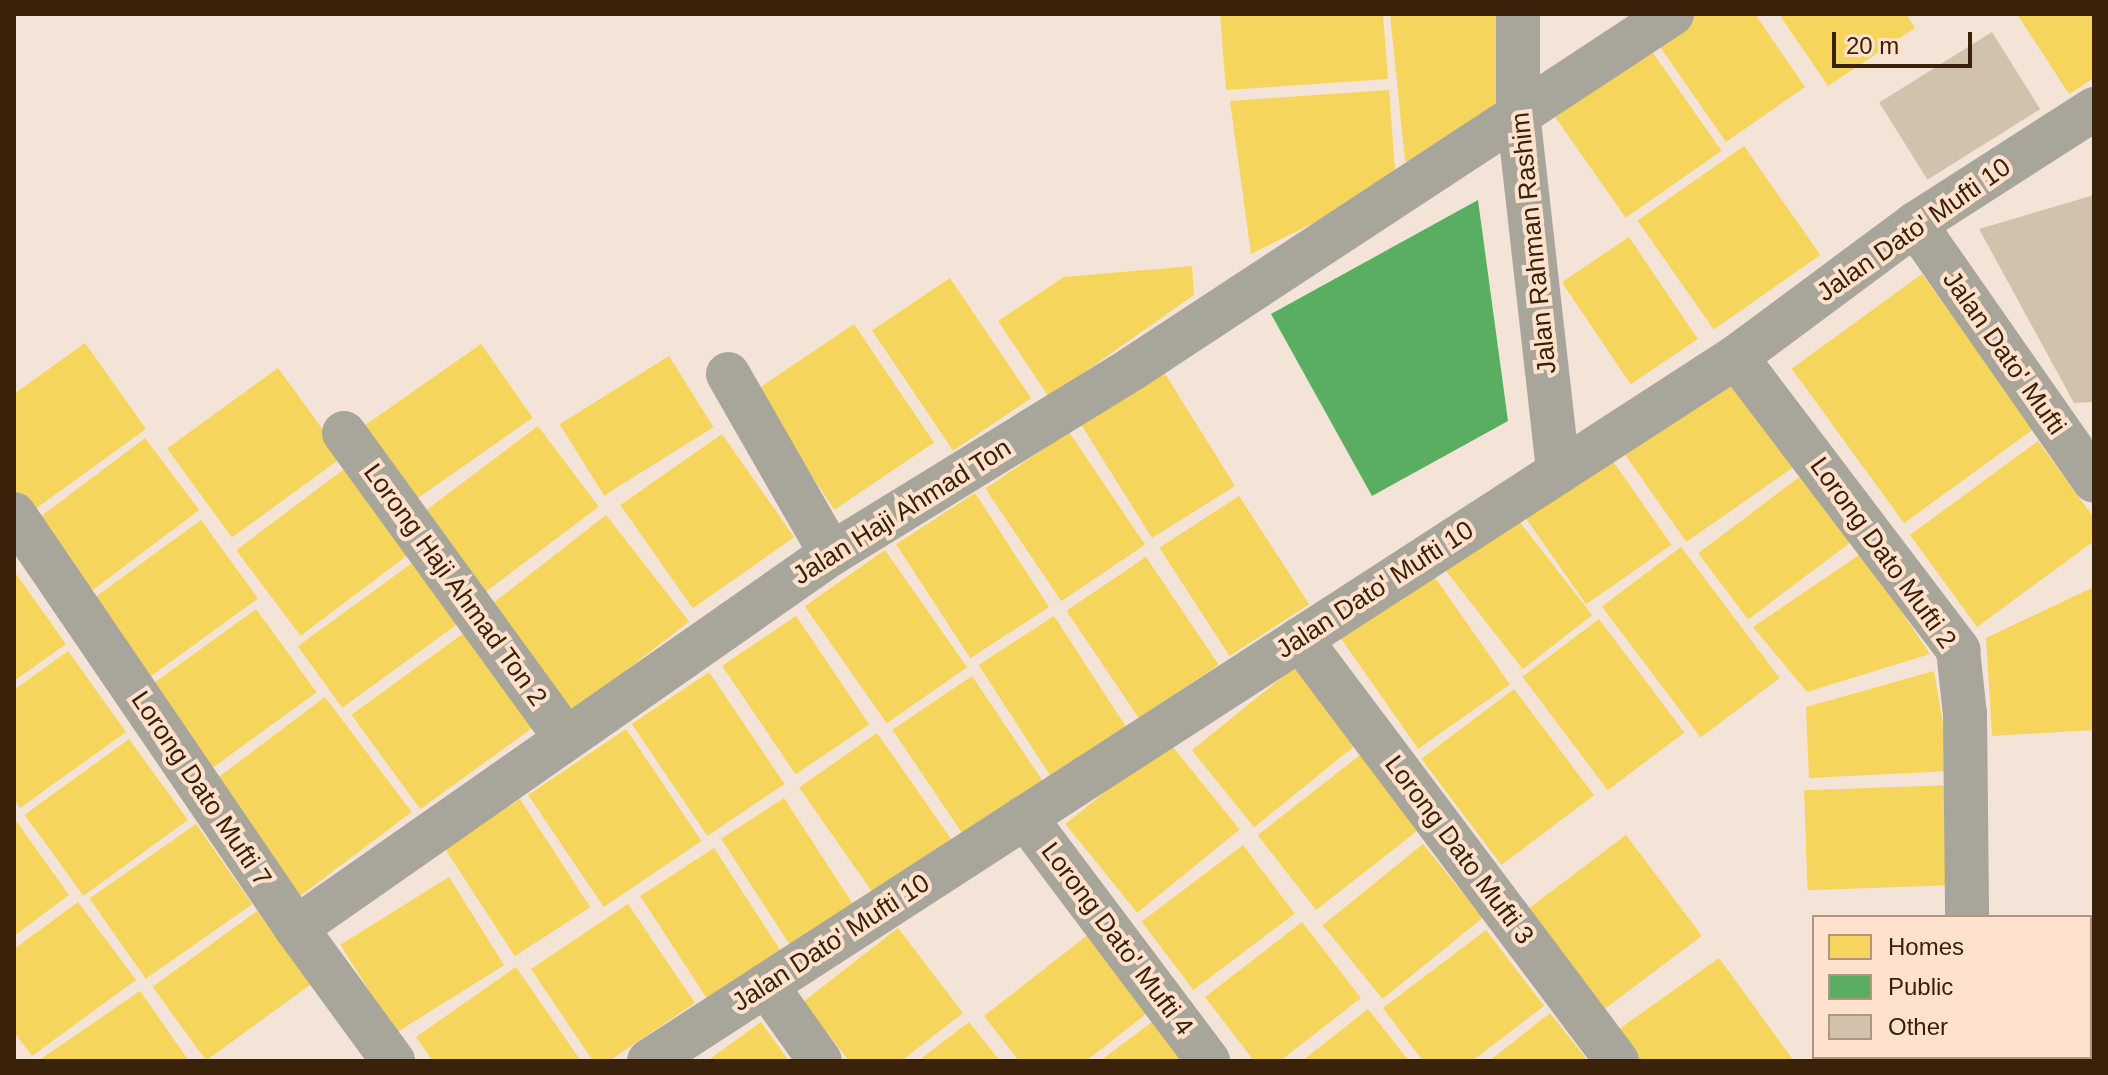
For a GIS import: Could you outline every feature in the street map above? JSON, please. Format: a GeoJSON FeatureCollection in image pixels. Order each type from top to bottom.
{"type":"FeatureCollection","features":[{"type":"Feature","properties":{"kind":"street","name":"Jalan Rahman Rashim"},"geometry":{"type":"LineString","coordinates":[[1518,14],[1518,113],[1558,472]]}},
{"type":"Feature","properties":{"kind":"street","name":"Jalan Haji Ahmad Ton"},"geometry":{"type":"LineString","coordinates":[[296,928],[831,554],[1133,368],[1672,14]]}},
{"type":"Feature","properties":{"kind":"street","name":"Jalan Dato' Mufti 10"},"geometry":{"type":"LineString","coordinates":[[649,1061],[1736,357],[1915,224],[2094,109]]}},
{"type":"Feature","properties":{"kind":"street","name":"Jalan Dato' Mufti"},"geometry":{"type":"LineString","coordinates":[[1915,224],[2094,481]]}},
{"type":"Feature","properties":{"kind":"street","name":"Lorong Dato Mufti 2"},"geometry":{"type":"LineString","coordinates":[[1736,357],[1958,650],[1965,714],[1967,915]]}},
{"type":"Feature","properties":{"kind":"street"},"geometry":{"type":"LineString","coordinates":[[728,374],[831,554]]}},
{"type":"Feature","properties":{"kind":"street","name":"Lorong Haji Ahmad Ton 2"},"geometry":{"type":"LineString","coordinates":[[344,433],[566,738]]}},
{"type":"Feature","properties":{"kind":"street","name":"Lorong Dato Mufti 7"},"geometry":{"type":"LineString","coordinates":[[14,514],[296,928],[393,1061]]}},
{"type":"Feature","properties":{"kind":"street","name":"Lorong Dato Mufti 3"},"geometry":{"type":"LineString","coordinates":[[1300,639],[1617,1061]]}},
{"type":"Feature","properties":{"kind":"street","name":"Lorong Dato' Mufti 4"},"geometry":{"type":"LineString","coordinates":[[1025,817],[1208,1061]]}},
{"type":"Feature","properties":{"kind":"street"},"geometry":{"type":"LineString","coordinates":[[766,985],[820,1061]]}},
{"type":"Feature","properties":{"kind":"building: Homes"},"geometry":{"type":"Polygon","coordinates":[[[1220,14],[1383,14],[1388,79],[1226,90],[1220,14]]]}},
{"type":"Feature","properties":{"kind":"building: Homes"},"geometry":{"type":"Polygon","coordinates":[[[1390,14],[1502,14],[1504,95],[1441,157],[1405,161],[1390,14]]]}},
{"type":"Feature","properties":{"kind":"building: Homes"},"geometry":{"type":"Polygon","coordinates":[[[1696,14],[1755,14],[1805,87],[1726,142],[1656,41],[1696,14]]]}},
{"type":"Feature","properties":{"kind":"building: Homes"},"geometry":{"type":"Polygon","coordinates":[[[1779,14],[1906,14],[1915,28],[1828,86],[1779,14]]]}},
{"type":"Feature","properties":{"kind":"building: Homes"},"geometry":{"type":"Polygon","coordinates":[[[2017,14],[2094,14],[2094,78],[2069,94],[2017,14]]]}},
{"type":"Feature","properties":{"kind":"building: Homes"},"geometry":{"type":"Polygon","coordinates":[[[1651,50],[1722,151],[1626,218],[1555,117],[1651,50]]]}},
{"type":"Feature","properties":{"kind":"building: Homes"},"geometry":{"type":"Polygon","coordinates":[[[1389,90],[1396,182],[1251,254],[1230,101],[1389,90]]]}},
{"type":"Feature","properties":{"kind":"building: Homes"},"geometry":{"type":"Polygon","coordinates":[[[1744,146],[1820,255],[1714,330],[1638,221],[1744,146]]]}},
{"type":"Feature","properties":{"kind":"building: Homes"},"geometry":{"type":"Polygon","coordinates":[[[1629,237],[1698,339],[1631,384],[1562,282],[1629,237]]]}},
{"type":"Feature","properties":{"kind":"building: Homes"},"geometry":{"type":"Polygon","coordinates":[[[1192,266],[1194,295],[1049,397],[998,321],[1064,277],[1192,266]]]}},
{"type":"Feature","properties":{"kind":"building: Homes"},"geometry":{"type":"Polygon","coordinates":[[[1922,274],[2034,429],[1904,523],[1792,369],[1922,274]]]}},
{"type":"Feature","properties":{"kind":"building: Homes"},"geometry":{"type":"Polygon","coordinates":[[[950,278],[1031,398],[953,451],[872,331],[950,278]]]}},
{"type":"Feature","properties":{"kind":"building: Homes"},"geometry":{"type":"Polygon","coordinates":[[[854,324],[934,443],[834,510],[755,391],[854,324]]]}},
{"type":"Feature","properties":{"kind":"building: Homes"},"geometry":{"type":"Polygon","coordinates":[[[85,343],[146,429],[31,512],[14,488],[14,394],[85,343]]]}},
{"type":"Feature","properties":{"kind":"building: Homes"},"geometry":{"type":"Polygon","coordinates":[[[481,344],[533,418],[411,503],[359,429],[481,344]]]}},
{"type":"Feature","properties":{"kind":"building: Homes"},"geometry":{"type":"Polygon","coordinates":[[[669,356],[714,427],[604,496],[560,424],[669,356]]]}},
{"type":"Feature","properties":{"kind":"building: Homes"},"geometry":{"type":"Polygon","coordinates":[[[278,368],[343,457],[232,538],[167,449],[278,368]]]}},
{"type":"Feature","properties":{"kind":"building: Homes"},"geometry":{"type":"Polygon","coordinates":[[[1162,369],[1235,486],[1152,538],[1079,421],[1162,369]]]}},
{"type":"Feature","properties":{"kind":"building: Homes"},"geometry":{"type":"Polygon","coordinates":[[[1730,376],[1794,467],[1686,542],[1623,451],[1730,376]]]}},
{"type":"Feature","properties":{"kind":"building: Homes"},"geometry":{"type":"Polygon","coordinates":[[[538,426],[599,507],[481,596],[420,515],[538,426]]]}},
{"type":"Feature","properties":{"kind":"building: Homes"},"geometry":{"type":"Polygon","coordinates":[[[1069,432],[1145,545],[1061,601],[985,488],[1069,432]]]}},
{"type":"Feature","properties":{"kind":"building: Homes"},"geometry":{"type":"Polygon","coordinates":[[[722,434],[794,537],[693,608],[620,505],[722,434]]]}},
{"type":"Feature","properties":{"kind":"building: Homes"},"geometry":{"type":"Polygon","coordinates":[[[145,438],[199,510],[84,597],[30,525],[145,438]]]}},
{"type":"Feature","properties":{"kind":"building: Homes"},"geometry":{"type":"Polygon","coordinates":[[[2038,441],[2094,518],[2094,541],[1977,627],[1910,535],[2038,441]]]}},
{"type":"Feature","properties":{"kind":"building: Homes"},"geometry":{"type":"Polygon","coordinates":[[[1610,457],[1671,545],[1586,604],[1525,517],[1610,457]]]}},
{"type":"Feature","properties":{"kind":"building: Homes"},"geometry":{"type":"Polygon","coordinates":[[[352,463],[416,548],[301,636],[236,550],[352,463]]]}},
{"type":"Feature","properties":{"kind":"building: Homes"},"geometry":{"type":"Polygon","coordinates":[[[1802,475],[1852,541],[1748,620],[1698,553],[1802,475]]]}},
{"type":"Feature","properties":{"kind":"building: Homes"},"geometry":{"type":"Polygon","coordinates":[[[975,493],[1049,607],[970,658],[896,544],[975,493]]]}},
{"type":"Feature","properties":{"kind":"building: Homes"},"geometry":{"type":"Polygon","coordinates":[[[1239,496],[1309,604],[1230,656],[1159,548],[1239,496]]]}},
{"type":"Feature","properties":{"kind":"building: Homes"},"geometry":{"type":"Polygon","coordinates":[[[606,515],[689,621],[572,712],[489,606],[606,515]]]}},
{"type":"Feature","properties":{"kind":"building: Homes"},"geometry":{"type":"Polygon","coordinates":[[[1514,515],[1592,615],[1523,669],[1445,569],[1514,515]]]}},
{"type":"Feature","properties":{"kind":"building: Homes"},"geometry":{"type":"Polygon","coordinates":[[[201,520],[258,598],[144,681],[87,603],[201,520]]]}},
{"type":"Feature","properties":{"kind":"building: Homes"},"geometry":{"type":"Polygon","coordinates":[[[1681,547],[1780,678],[1701,738],[1602,607],[1681,547]]]}},
{"type":"Feature","properties":{"kind":"building: Homes"},"geometry":{"type":"Polygon","coordinates":[[[885,550],[967,667],[887,723],[805,606],[885,550]]]}},
{"type":"Feature","properties":{"kind":"building: Homes"},"geometry":{"type":"Polygon","coordinates":[[[1862,553],[1930,654],[1807,692],[1753,627],[1862,553]]]}},
{"type":"Feature","properties":{"kind":"building: Homes"},"geometry":{"type":"Polygon","coordinates":[[[1146,557],[1219,665],[1139,718],[1066,611],[1146,557]]]}},
{"type":"Feature","properties":{"kind":"building: Homes"},"geometry":{"type":"Polygon","coordinates":[[[419,558],[464,619],[342,708],[298,646],[419,558]]]}},
{"type":"Feature","properties":{"kind":"building: Homes"},"geometry":{"type":"Polygon","coordinates":[[[1429,569],[1510,685],[1418,749],[1337,633],[1429,569]]]}},
{"type":"Feature","properties":{"kind":"building: Homes"},"geometry":{"type":"Polygon","coordinates":[[[14,571],[66,644],[14,681],[14,571]]]}},
{"type":"Feature","properties":{"kind":"building: Homes"},"geometry":{"type":"Polygon","coordinates":[[[2094,587],[2094,730],[1992,736],[1986,638],[2094,587]]]}},
{"type":"Feature","properties":{"kind":"building: Homes"},"geometry":{"type":"Polygon","coordinates":[[[256,609],[317,692],[207,772],[147,688],[256,609]]]}},
{"type":"Feature","properties":{"kind":"building: Homes"},"geometry":{"type":"Polygon","coordinates":[[[796,616],[869,725],[795,774],[722,666],[796,616]]]}},
{"type":"Feature","properties":{"kind":"building: Homes"},"geometry":{"type":"Polygon","coordinates":[[[1054,616],[1128,730],[1053,779],[979,665],[1054,616]]]}},
{"type":"Feature","properties":{"kind":"building: Homes"},"geometry":{"type":"Polygon","coordinates":[[[1599,619],[1684,732],[1608,790],[1522,677],[1599,619]]]}},
{"type":"Feature","properties":{"kind":"building: Homes"},"geometry":{"type":"Polygon","coordinates":[[[468,630],[537,725],[420,809],[352,715],[468,630]]]}},
{"type":"Feature","properties":{"kind":"building: Homes"},"geometry":{"type":"Polygon","coordinates":[[[68,651],[126,732],[20,808],[14,799],[14,690],[68,651]]]}},
{"type":"Feature","properties":{"kind":"building: Homes"},"geometry":{"type":"Polygon","coordinates":[[[1296,666],[1358,743],[1254,827],[1192,750],[1296,666]]]}},
{"type":"Feature","properties":{"kind":"building: Homes"},"geometry":{"type":"Polygon","coordinates":[[[1934,671],[1951,771],[1809,778],[1806,707],[1934,671]]]}},
{"type":"Feature","properties":{"kind":"building: Homes"},"geometry":{"type":"Polygon","coordinates":[[[709,672],[784,784],[707,836],[632,724],[709,672]]]}},
{"type":"Feature","properties":{"kind":"building: Homes"},"geometry":{"type":"Polygon","coordinates":[[[972,676],[1045,784],[965,837],[892,730],[972,676]]]}},
{"type":"Feature","properties":{"kind":"building: Homes"},"geometry":{"type":"Polygon","coordinates":[[[1514,689],[1594,795],[1501,865],[1421,759],[1514,689]]]}},
{"type":"Feature","properties":{"kind":"building: Homes"},"geometry":{"type":"Polygon","coordinates":[[[325,697],[412,812],[298,897],[212,782],[325,697]]]}},
{"type":"Feature","properties":{"kind":"building: Homes"},"geometry":{"type":"Polygon","coordinates":[[[626,729],[701,841],[604,907],[528,795],[626,729]]]}},
{"type":"Feature","properties":{"kind":"building: Homes"},"geometry":{"type":"Polygon","coordinates":[[[877,733],[953,842],[875,896],[799,787],[877,733]]]}},
{"type":"Feature","properties":{"kind":"building: Homes"},"geometry":{"type":"Polygon","coordinates":[[[129,739],[188,820],[83,896],[25,815],[129,739]]]}},
{"type":"Feature","properties":{"kind":"building: Homes"},"geometry":{"type":"Polygon","coordinates":[[[1168,741],[1240,830],[1137,913],[1065,824],[1168,741]]]}},
{"type":"Feature","properties":{"kind":"building: Homes"},"geometry":{"type":"Polygon","coordinates":[[[1364,752],[1422,827],[1316,910],[1258,835],[1364,752]]]}},
{"type":"Feature","properties":{"kind":"building: Homes"},"geometry":{"type":"Polygon","coordinates":[[[1953,785],[1956,885],[1808,890],[1804,790],[1953,785]]]}},
{"type":"Feature","properties":{"kind":"building: Homes"},"geometry":{"type":"Polygon","coordinates":[[[784,798],[855,907],[792,948],[721,839],[784,798]]]}},
{"type":"Feature","properties":{"kind":"building: Homes"},"geometry":{"type":"Polygon","coordinates":[[[520,799],[590,907],[515,956],[445,848],[520,799]]]}},
{"type":"Feature","properties":{"kind":"building: Homes"},"geometry":{"type":"Polygon","coordinates":[[[14,818],[69,895],[14,936],[14,818]]]}},
{"type":"Feature","properties":{"kind":"building: Homes"},"geometry":{"type":"Polygon","coordinates":[[[196,824],[252,904],[146,979],[90,899],[196,824]]]}},
{"type":"Feature","properties":{"kind":"building: Homes"},"geometry":{"type":"Polygon","coordinates":[[[1626,835],[1702,936],[1603,1010],[1527,910],[1626,835]]]}},
{"type":"Feature","properties":{"kind":"building: Homes"},"geometry":{"type":"Polygon","coordinates":[[[1423,844],[1483,918],[1383,999],[1323,925],[1423,844]]]}},
{"type":"Feature","properties":{"kind":"building: Homes"},"geometry":{"type":"Polygon","coordinates":[[[1243,845],[1295,914],[1193,990],[1142,921],[1243,845]]]}},
{"type":"Feature","properties":{"kind":"building: Homes"},"geometry":{"type":"Polygon","coordinates":[[[714,848],[784,956],[710,1004],[640,896],[714,848]]]}},
{"type":"Feature","properties":{"kind":"building: Homes"},"geometry":{"type":"Polygon","coordinates":[[[449,877],[504,965],[396,1033],[340,945],[449,877]]]}},
{"type":"Feature","properties":{"kind":"building: Homes"},"geometry":{"type":"Polygon","coordinates":[[[78,902],[136,980],[32,1056],[14,1032],[14,949],[78,902]]]}},
{"type":"Feature","properties":{"kind":"building: Homes"},"geometry":{"type":"Polygon","coordinates":[[[628,904],[695,1003],[609,1061],[593,1061],[531,969],[628,904]]]}},
{"type":"Feature","properties":{"kind":"building: Homes"},"geometry":{"type":"Polygon","coordinates":[[[257,911],[310,985],[206,1060],[153,987],[257,911]]]}},
{"type":"Feature","properties":{"kind":"building: Homes"},"geometry":{"type":"Polygon","coordinates":[[[1302,922],[1361,998],[1280,1061],[1254,1061],[1205,997],[1302,922]]]}},
{"type":"Feature","properties":{"kind":"building: Homes"},"geometry":{"type":"Polygon","coordinates":[[[898,928],[963,1013],[901,1061],[849,1061],[803,1002],[898,928]]]}},
{"type":"Feature","properties":{"kind":"building: Homes"},"geometry":{"type":"Polygon","coordinates":[[[1486,930],[1544,1006],[1472,1061],[1423,1061],[1383,1008],[1486,930]]]}},
{"type":"Feature","properties":{"kind":"building: Homes"},"geometry":{"type":"Polygon","coordinates":[[[1089,934],[1150,1011],[1086,1061],[1019,1061],[984,1016],[1089,934]]]}},
{"type":"Feature","properties":{"kind":"building: Homes"},"geometry":{"type":"Polygon","coordinates":[[[1719,958],[1794,1061],[1636,1061],[1615,1032],[1719,958]]]}},
{"type":"Feature","properties":{"kind":"building: Homes"},"geometry":{"type":"Polygon","coordinates":[[[516,967],[581,1061],[433,1061],[416,1037],[516,967]]]}},
{"type":"Feature","properties":{"kind":"building: Homes"},"geometry":{"type":"Polygon","coordinates":[[[140,991],[189,1061],[38,1061],[140,991]]]}},
{"type":"Feature","properties":{"kind":"building: Homes"},"geometry":{"type":"Polygon","coordinates":[[[1368,1009],[1409,1061],[1302,1061],[1368,1009]]]}},
{"type":"Feature","properties":{"kind":"building: Homes"},"geometry":{"type":"Polygon","coordinates":[[[1550,1013],[1588,1061],[1489,1061],[1550,1013]]]}},
{"type":"Feature","properties":{"kind":"building: Homes"},"geometry":{"type":"Polygon","coordinates":[[[761,1022],[789,1061],[707,1061],[761,1022]]]}},
{"type":"Feature","properties":{"kind":"building: Homes"},"geometry":{"type":"Polygon","coordinates":[[[969,1022],[1000,1061],[918,1061],[969,1022]]]}},
{"type":"Feature","properties":{"kind":"building: Homes"},"geometry":{"type":"Polygon","coordinates":[[[1152,1022],[1182,1061],[1100,1061],[1152,1022]]]}},
{"type":"Feature","properties":{"kind":"building: Homes"},"geometry":{"type":"Polygon","coordinates":[[[1817,1059],[1948,1059],[1948,1061],[1817,1059]]]}},
{"type":"Feature","properties":{"kind":"building: Public"},"geometry":{"type":"Polygon","coordinates":[[[1478,200],[1508,421],[1372,496],[1271,314],[1478,200]]]}},
{"type":"Feature","properties":{"kind":"building: Other"},"geometry":{"type":"Polygon","coordinates":[[[1992,32],[2040,109],[1927,180],[1879,102],[1992,32]]]}},
{"type":"Feature","properties":{"kind":"building: Other"},"geometry":{"type":"Polygon","coordinates":[[[2094,195],[2094,402],[2074,403],[1979,229],[2094,195]]]}}]}
